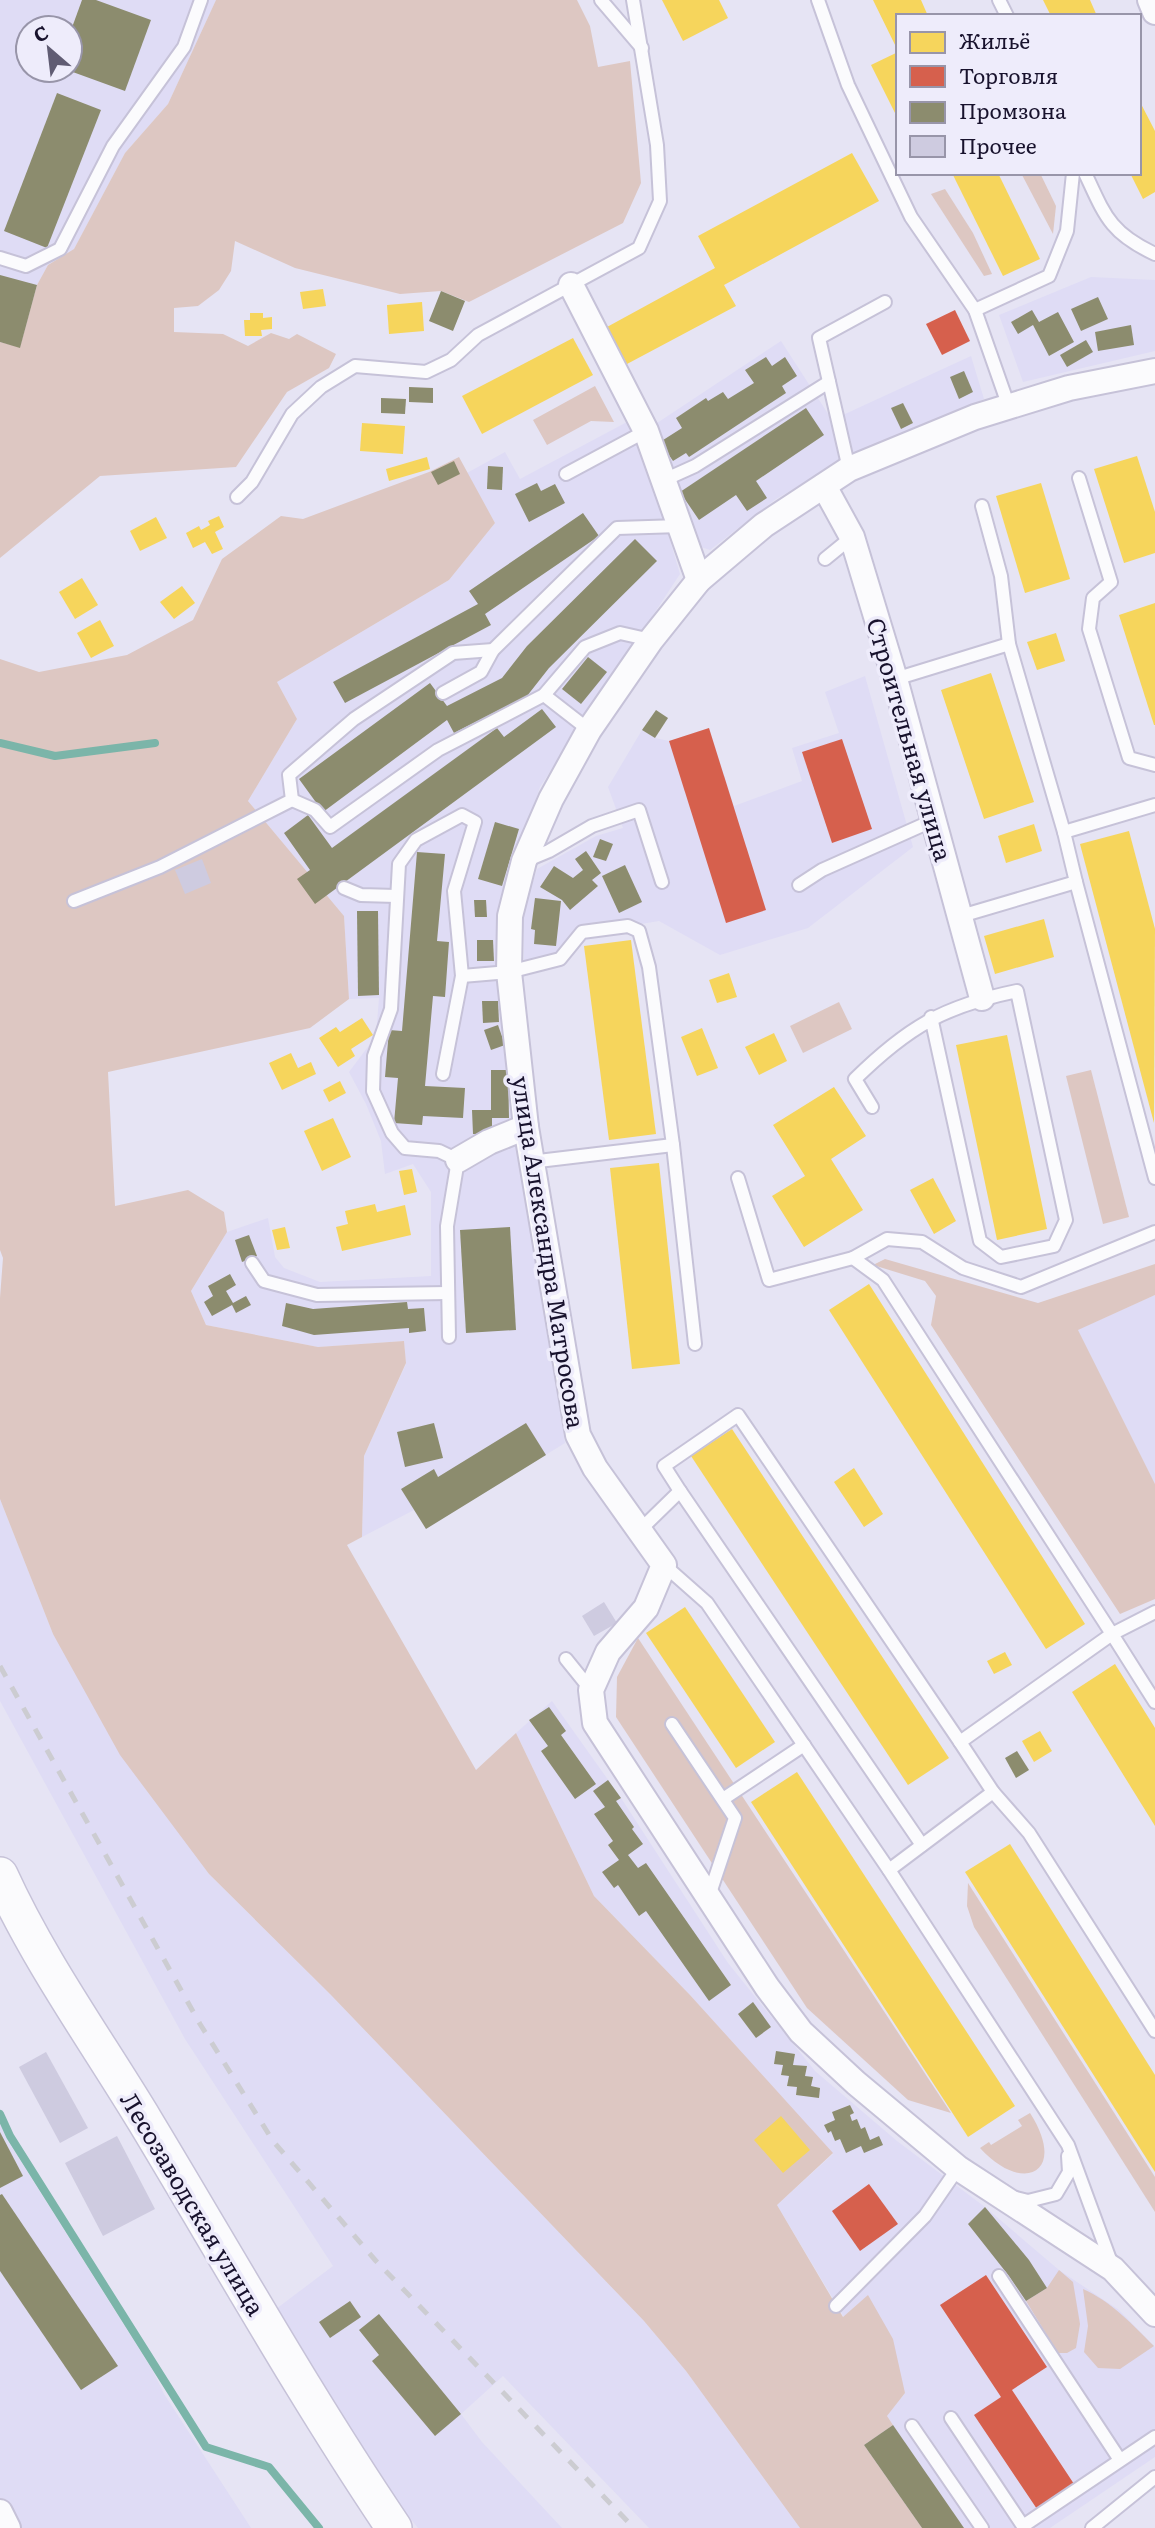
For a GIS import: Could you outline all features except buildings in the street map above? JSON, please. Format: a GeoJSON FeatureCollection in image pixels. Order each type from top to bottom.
{"type":"FeatureCollection","features":[{"type":"Feature","properties":{"kind":"main road","name":"Лесозаводская улица"},"geometry":{"type":"LineString","coordinates":[[0,1875],[46,1962],[108,2059],[346,2457],[394,2528]]}},
{"type":"Feature","properties":{"kind":"street"},"geometry":{"type":"LineString","coordinates":[[1150,0],[1155,12]]}},
{"type":"Feature","properties":{"kind":"street"},"geometry":{"type":"LineString","coordinates":[[571,285],[646,431],[699,580]]}},
{"type":"Feature","properties":{"kind":"street","name":"улица Александра Матросова"},"geometry":{"type":"LineString","coordinates":[[664,1565],[595,1468],[578,1435],[530,1162],[509,972],[510,916],[524,861],[551,799],[589,730],[651,640],[699,580],[764,525],[849,469],[975,417],[1069,388],[1153,380]]}},
{"type":"Feature","properties":{"kind":"street","name":"Строительная улица"},"geometry":{"type":"LineString","coordinates":[[824,486],[852,537],[895,679],[982,998]]}},
{"type":"Feature","properties":{"kind":"street"},"geometry":{"type":"LineString","coordinates":[[458,1160],[489,1142],[526,1127]]}},
{"type":"Feature","properties":{"kind":"street"},"geometry":{"type":"LineString","coordinates":[[664,1565],[646,1608],[608,1652],[591,1690],[595,1723],[767,1987],[801,2032],[856,2083],[958,2168],[1113,2269],[1155,2314]]}},
{"type":"Feature","properties":{"kind":"street"},"geometry":{"type":"LineString","coordinates":[[0,2512],[8,2528]]}},
{"type":"Feature","properties":{"kind":"lane"},"geometry":{"type":"LineString","coordinates":[[0,258],[26,266],[60,249],[113,146],[184,47],[201,0]]}},
{"type":"Feature","properties":{"kind":"lane"},"geometry":{"type":"LineString","coordinates":[[601,0],[642,48]]}},
{"type":"Feature","properties":{"kind":"lane"},"geometry":{"type":"LineString","coordinates":[[237,496],[252,482],[292,414],[321,387],[355,366],[426,372],[451,360],[478,335],[639,248],[660,201],[657,145],[633,0]]}},
{"type":"Feature","properties":{"kind":"lane"},"geometry":{"type":"LineString","coordinates":[[818,0],[848,85],[911,217],[975,310],[1009,407]]}},
{"type":"Feature","properties":{"kind":"lane"},"geometry":{"type":"LineString","coordinates":[[975,310],[1049,276],[1066,231],[1073,175]]}},
{"type":"Feature","properties":{"kind":"lane"},"geometry":{"type":"LineString","coordinates":[[1086,175],[1106,218],[1132,243],[1155,254]]}},
{"type":"Feature","properties":{"kind":"lane"},"geometry":{"type":"LineString","coordinates":[[849,469],[819,338],[885,302]]}},
{"type":"Feature","properties":{"kind":"lane"},"geometry":{"type":"LineString","coordinates":[[664,480],[695,466],[829,382]]}},
{"type":"Feature","properties":{"kind":"lane"},"geometry":{"type":"LineString","coordinates":[[566,474],[646,431]]}},
{"type":"Feature","properties":{"kind":"lane"},"geometry":{"type":"LineString","coordinates":[[1079,478],[1111,582],[1093,598],[1089,629],[1129,758],[1155,765]]}},
{"type":"Feature","properties":{"kind":"lane"},"geometry":{"type":"LineString","coordinates":[[982,506],[1001,576],[1009,644],[1064,832],[1155,1178]]}},
{"type":"Feature","properties":{"kind":"lane"},"geometry":{"type":"LineString","coordinates":[[443,692],[481,672],[493,650],[617,528],[680,526]]}},
{"type":"Feature","properties":{"kind":"lane"},"geometry":{"type":"LineString","coordinates":[[825,559],[852,537]]}},
{"type":"Feature","properties":{"kind":"lane"},"geometry":{"type":"LineString","coordinates":[[292,800],[315,810],[330,827],[438,750],[544,695],[585,648],[620,633],[651,640]]}},
{"type":"Feature","properties":{"kind":"lane"},"geometry":{"type":"LineString","coordinates":[[895,679],[1009,644]]}},
{"type":"Feature","properties":{"kind":"lane"},"geometry":{"type":"LineString","coordinates":[[292,800],[289,775],[354,719],[453,653],[493,650]]}},
{"type":"Feature","properties":{"kind":"lane"},"geometry":{"type":"LineString","coordinates":[[544,695],[589,730]]}},
{"type":"Feature","properties":{"kind":"lane"},"geometry":{"type":"LineString","coordinates":[[74,901],[160,867],[292,800]]}},
{"type":"Feature","properties":{"kind":"lane"},"geometry":{"type":"LineString","coordinates":[[1064,832],[1155,805]]}},
{"type":"Feature","properties":{"kind":"lane"},"geometry":{"type":"LineString","coordinates":[[524,861],[549,851],[592,826],[639,810],[662,882]]}},
{"type":"Feature","properties":{"kind":"lane"},"geometry":{"type":"LineString","coordinates":[[443,1074],[462,976],[454,891],[475,822],[461,816],[416,840],[398,864],[391,1009],[374,1056],[373,1091],[392,1133],[405,1148],[439,1151],[458,1160],[447,1226],[449,1337]]}},
{"type":"Feature","properties":{"kind":"lane"},"geometry":{"type":"LineString","coordinates":[[799,885],[822,870],[934,820]]}},
{"type":"Feature","properties":{"kind":"lane"},"geometry":{"type":"LineString","coordinates":[[961,916],[1076,882]]}},
{"type":"Feature","properties":{"kind":"lane"},"geometry":{"type":"LineString","coordinates":[[344,888],[360,895],[396,896]]}},
{"type":"Feature","properties":{"kind":"lane"},"geometry":{"type":"LineString","coordinates":[[462,976],[509,972],[561,959],[582,932],[628,926],[639,931],[649,967],[673,1145],[695,1344]]}},
{"type":"Feature","properties":{"kind":"lane"},"geometry":{"type":"LineString","coordinates":[[872,1107],[855,1079],[886,1048],[931,1017],[982,998],[1017,991],[1066,1220],[1054,1246],[1001,1257],[980,1241],[931,1017]]}},
{"type":"Feature","properties":{"kind":"lane"},"geometry":{"type":"LineString","coordinates":[[530,1162],[673,1145]]}},
{"type":"Feature","properties":{"kind":"lane"},"geometry":{"type":"LineString","coordinates":[[738,1178],[769,1280],[853,1258],[887,1239],[922,1242],[963,1268],[1021,1287],[1155,1232]]}},
{"type":"Feature","properties":{"kind":"lane"},"geometry":{"type":"LineString","coordinates":[[853,1258],[883,1280],[1155,1702]]}},
{"type":"Feature","properties":{"kind":"lane"},"geometry":{"type":"LineString","coordinates":[[252,1263],[264,1281],[317,1295],[448,1293]]}},
{"type":"Feature","properties":{"kind":"lane"},"geometry":{"type":"LineString","coordinates":[[922,1845],[664,1466],[738,1415],[993,1792],[1029,1833],[1155,2031]]}},
{"type":"Feature","properties":{"kind":"lane"},"geometry":{"type":"LineString","coordinates":[[640,1530],[680,1491]]}},
{"type":"Feature","properties":{"kind":"lane"},"geometry":{"type":"LineString","coordinates":[[664,1565],[707,1603],[889,1870],[1068,2145],[1113,2269]]}},
{"type":"Feature","properties":{"kind":"lane"},"geometry":{"type":"LineString","coordinates":[[960,1742],[1112,1634],[1155,1612]]}},
{"type":"Feature","properties":{"kind":"lane"},"geometry":{"type":"LineString","coordinates":[[566,1659],[591,1690]]}},
{"type":"Feature","properties":{"kind":"lane"},"geometry":{"type":"LineString","coordinates":[[672,1724],[735,1818],[709,1898]]}},
{"type":"Feature","properties":{"kind":"lane"},"geometry":{"type":"LineString","coordinates":[[723,1799],[804,1745]]}},
{"type":"Feature","properties":{"kind":"lane"},"geometry":{"type":"LineString","coordinates":[[889,1870],[993,1792]]}},
{"type":"Feature","properties":{"kind":"lane"},"geometry":{"type":"LineString","coordinates":[[996,2193],[1028,2201],[1056,2194],[1069,2172],[1068,2145]]}},
{"type":"Feature","properties":{"kind":"lane"},"geometry":{"type":"LineString","coordinates":[[836,2306],[925,2216],[958,2168]]}},
{"type":"Feature","properties":{"kind":"lane"},"geometry":{"type":"LineString","coordinates":[[999,2276],[1121,2460]]}},
{"type":"Feature","properties":{"kind":"lane"},"geometry":{"type":"LineString","coordinates":[[951,2418],[1023,2526],[1155,2437]]}},
{"type":"Feature","properties":{"kind":"lane"},"geometry":{"type":"LineString","coordinates":[[912,2427],[982,2528]]}},
{"type":"Feature","properties":{"kind":"lane"},"geometry":{"type":"LineString","coordinates":[[1092,2528],[1155,2477]]}},
{"type":"Feature","properties":{"kind":"shaded area"},"geometry":{"type":"Polygon","coordinates":[[[0,0],[216,0],[168,104],[125,153],[74,249],[48,265],[37,285],[20,348],[0,342],[0,0]]]}},
{"type":"Feature","properties":{"kind":"shaded area"},"geometry":{"type":"Polygon","coordinates":[[[216,0],[577,0],[590,26],[598,67],[630,61],[641,183],[623,223],[469,302],[441,291],[400,294],[295,268],[235,241],[231,271],[219,290],[198,306],[174,308],[174,332],[223,334],[248,346],[271,333],[289,339],[297,334],[336,354],[329,368],[287,392],[236,467],[100,476],[0,558],[0,342],[20,347],[37,285],[48,265],[74,249],[125,153],[168,104],[216,0]]]}},
{"type":"Feature","properties":{"kind":"shaded area"},"geometry":{"type":"Polygon","coordinates":[[[1022,175],[1041,175],[1056,206],[1053,234],[1022,175]]]}},
{"type":"Feature","properties":{"kind":"shaded area"},"geometry":{"type":"Polygon","coordinates":[[[945,189],[973,233],[992,274],[984,276],[931,194],[945,189]]]}},
{"type":"Feature","properties":{"kind":"shaded area"},"geometry":{"type":"Polygon","coordinates":[[[1091,277],[1155,280],[1155,351],[1023,382],[999,315],[1091,277]]]}},
{"type":"Feature","properties":{"kind":"shaded area"},"geometry":{"type":"Polygon","coordinates":[[[781,341],[832,420],[971,356],[984,399],[850,457],[776,499],[710,550],[695,545],[676,494],[672,466],[651,427],[781,341]]]}},
{"type":"Feature","properties":{"kind":"shaded area"},"geometry":{"type":"Polygon","coordinates":[[[595,386],[614,422],[591,421],[547,445],[533,420],[595,386]]]}},
{"type":"Feature","properties":{"kind":"shaded area"},"geometry":{"type":"Polygon","coordinates":[[[627,422],[652,480],[680,574],[540,787],[498,920],[516,1123],[565,1443],[426,1529],[414,1510],[362,1537],[364,1456],[406,1364],[404,1341],[318,1347],[206,1325],[191,1291],[227,1232],[268,1218],[275,1257],[284,1268],[320,1282],[431,1276],[431,1192],[413,1164],[385,1174],[381,1141],[349,1072],[376,1036],[379,998],[349,999],[344,916],[248,801],[297,719],[277,682],[449,580],[495,523],[467,473],[505,452],[520,479],[627,422]]]}},
{"type":"Feature","properties":{"kind":"shaded area"},"geometry":{"type":"Polygon","coordinates":[[[459,457],[495,523],[449,580],[277,682],[297,719],[248,801],[344,916],[349,999],[310,1028],[108,1072],[115,1206],[188,1190],[224,1212],[227,1232],[191,1291],[206,1325],[318,1347],[404,1341],[406,1363],[364,1456],[362,1537],[347,1545],[476,1770],[516,1733],[594,1896],[690,1995],[833,2153],[777,2205],[843,2317],[868,2295],[893,2339],[905,2393],[887,2416],[893,2425],[864,2445],[922,2528],[800,2528],[686,2371],[644,2321],[330,1994],[209,1874],[120,1755],[53,1634],[0,1499],[0,1298],[3,1258],[0,1250],[0,659],[39,672],[127,655],[193,620],[222,559],[281,516],[303,519],[429,472],[459,457]]]}},
{"type":"Feature","properties":{"kind":"shaded area"},"geometry":{"type":"Polygon","coordinates":[[[865,676],[913,847],[808,928],[720,955],[659,921],[581,934],[564,956],[524,962],[523,913],[537,869],[596,836],[623,828],[608,787],[642,730],[655,738],[669,741],[709,728],[734,806],[802,781],[792,748],[839,733],[825,692],[865,676]]]}},
{"type":"Feature","properties":{"kind":"shaded area"},"geometry":{"type":"Polygon","coordinates":[[[839,1002],[852,1029],[803,1053],[790,1026],[839,1002]]]}},
{"type":"Feature","properties":{"kind":"shaded area"},"geometry":{"type":"Polygon","coordinates":[[[1091,1070],[1129,1217],[1103,1224],[1066,1076],[1091,1070]]]}},
{"type":"Feature","properties":{"kind":"shaded area"},"geometry":{"type":"Polygon","coordinates":[[[885,1259],[1038,1303],[1155,1264],[1155,1295],[1078,1330],[1155,1484],[1155,1599],[1120,1614],[931,1325],[936,1296],[925,1281],[873,1265],[885,1259]]]}},
{"type":"Feature","properties":{"kind":"shaded area"},"geometry":{"type":"Polygon","coordinates":[[[1155,1295],[1155,1484],[1077,1330],[1155,1295]]]}},
{"type":"Feature","properties":{"kind":"shaded area"},"geometry":{"type":"Polygon","coordinates":[[[0,1499],[53,1634],[209,1874],[330,1994],[644,2321],[686,2371],[800,2528],[649,2528],[503,2376],[461,2414],[482,2442],[562,2528],[418,2528],[374,2472],[276,2309],[333,2266],[185,2039],[0,1701],[0,1499]]]}},
{"type":"Feature","properties":{"kind":"shaded area"},"geometry":{"type":"Polygon","coordinates":[[[638,1638],[951,2113],[908,2100],[807,2008],[616,1717],[617,1677],[638,1638]]]}},
{"type":"Feature","properties":{"kind":"shaded area"},"geometry":{"type":"Polygon","coordinates":[[[552,1701],[621,1798],[728,1963],[815,2071],[897,2141],[985,2207],[1059,2270],[1119,2310],[1155,2347],[1155,2457],[1050,2528],[922,2528],[864,2445],[893,2425],[887,2416],[905,2393],[844,2317],[777,2205],[833,2154],[690,1995],[594,1896],[516,1733],[552,1701]]]}},
{"type":"Feature","properties":{"kind":"shaded area"},"geometry":{"type":"Polygon","coordinates":[[[968,1883],[1155,2177],[1155,2212],[974,1927],[967,1906],[968,1883]]]}},
{"type":"Feature","properties":{"kind":"shaded area"},"geometry":{"type":"Polygon","coordinates":[[[1030,2113],[1041,2133],[1044,2150],[1042,2163],[1036,2171],[1025,2174],[996,2163],[980,2148],[989,2142],[991,2145],[1022,2126],[1018,2120],[1030,2113]]]}},
{"type":"Feature","properties":{"kind":"shaded area"},"geometry":{"type":"Polygon","coordinates":[[[0,2124],[6,2138],[153,2371],[164,2394],[251,2528],[0,2528],[0,2124]]]}},
{"type":"Feature","properties":{"kind":"shaded area"},"geometry":{"type":"Polygon","coordinates":[[[1059,2270],[1073,2282],[1080,2324],[1076,2348],[1067,2353],[1058,2353],[1026,2301],[1047,2288],[1059,2270]]]}},
{"type":"Feature","properties":{"kind":"shaded area"},"geometry":{"type":"Polygon","coordinates":[[[1083,2289],[1112,2307],[1154,2346],[1120,2369],[1098,2368],[1084,2352],[1088,2326],[1083,2289]]]}},
{"type":"Feature","properties":{"kind":"waterway"},"geometry":{"type":"LineString","coordinates":[[0,743],[55,756],[155,743]]}},
{"type":"Feature","properties":{"kind":"waterway"},"geometry":{"type":"LineString","coordinates":[[0,2114],[10,2136],[206,2447],[269,2467],[319,2528]]}},
{"type":"Feature","properties":{"kind":"railway"},"geometry":{"type":"LineString","coordinates":[[0,1666],[200,2024],[273,2141],[376,2261],[634,2528]]}}]}
